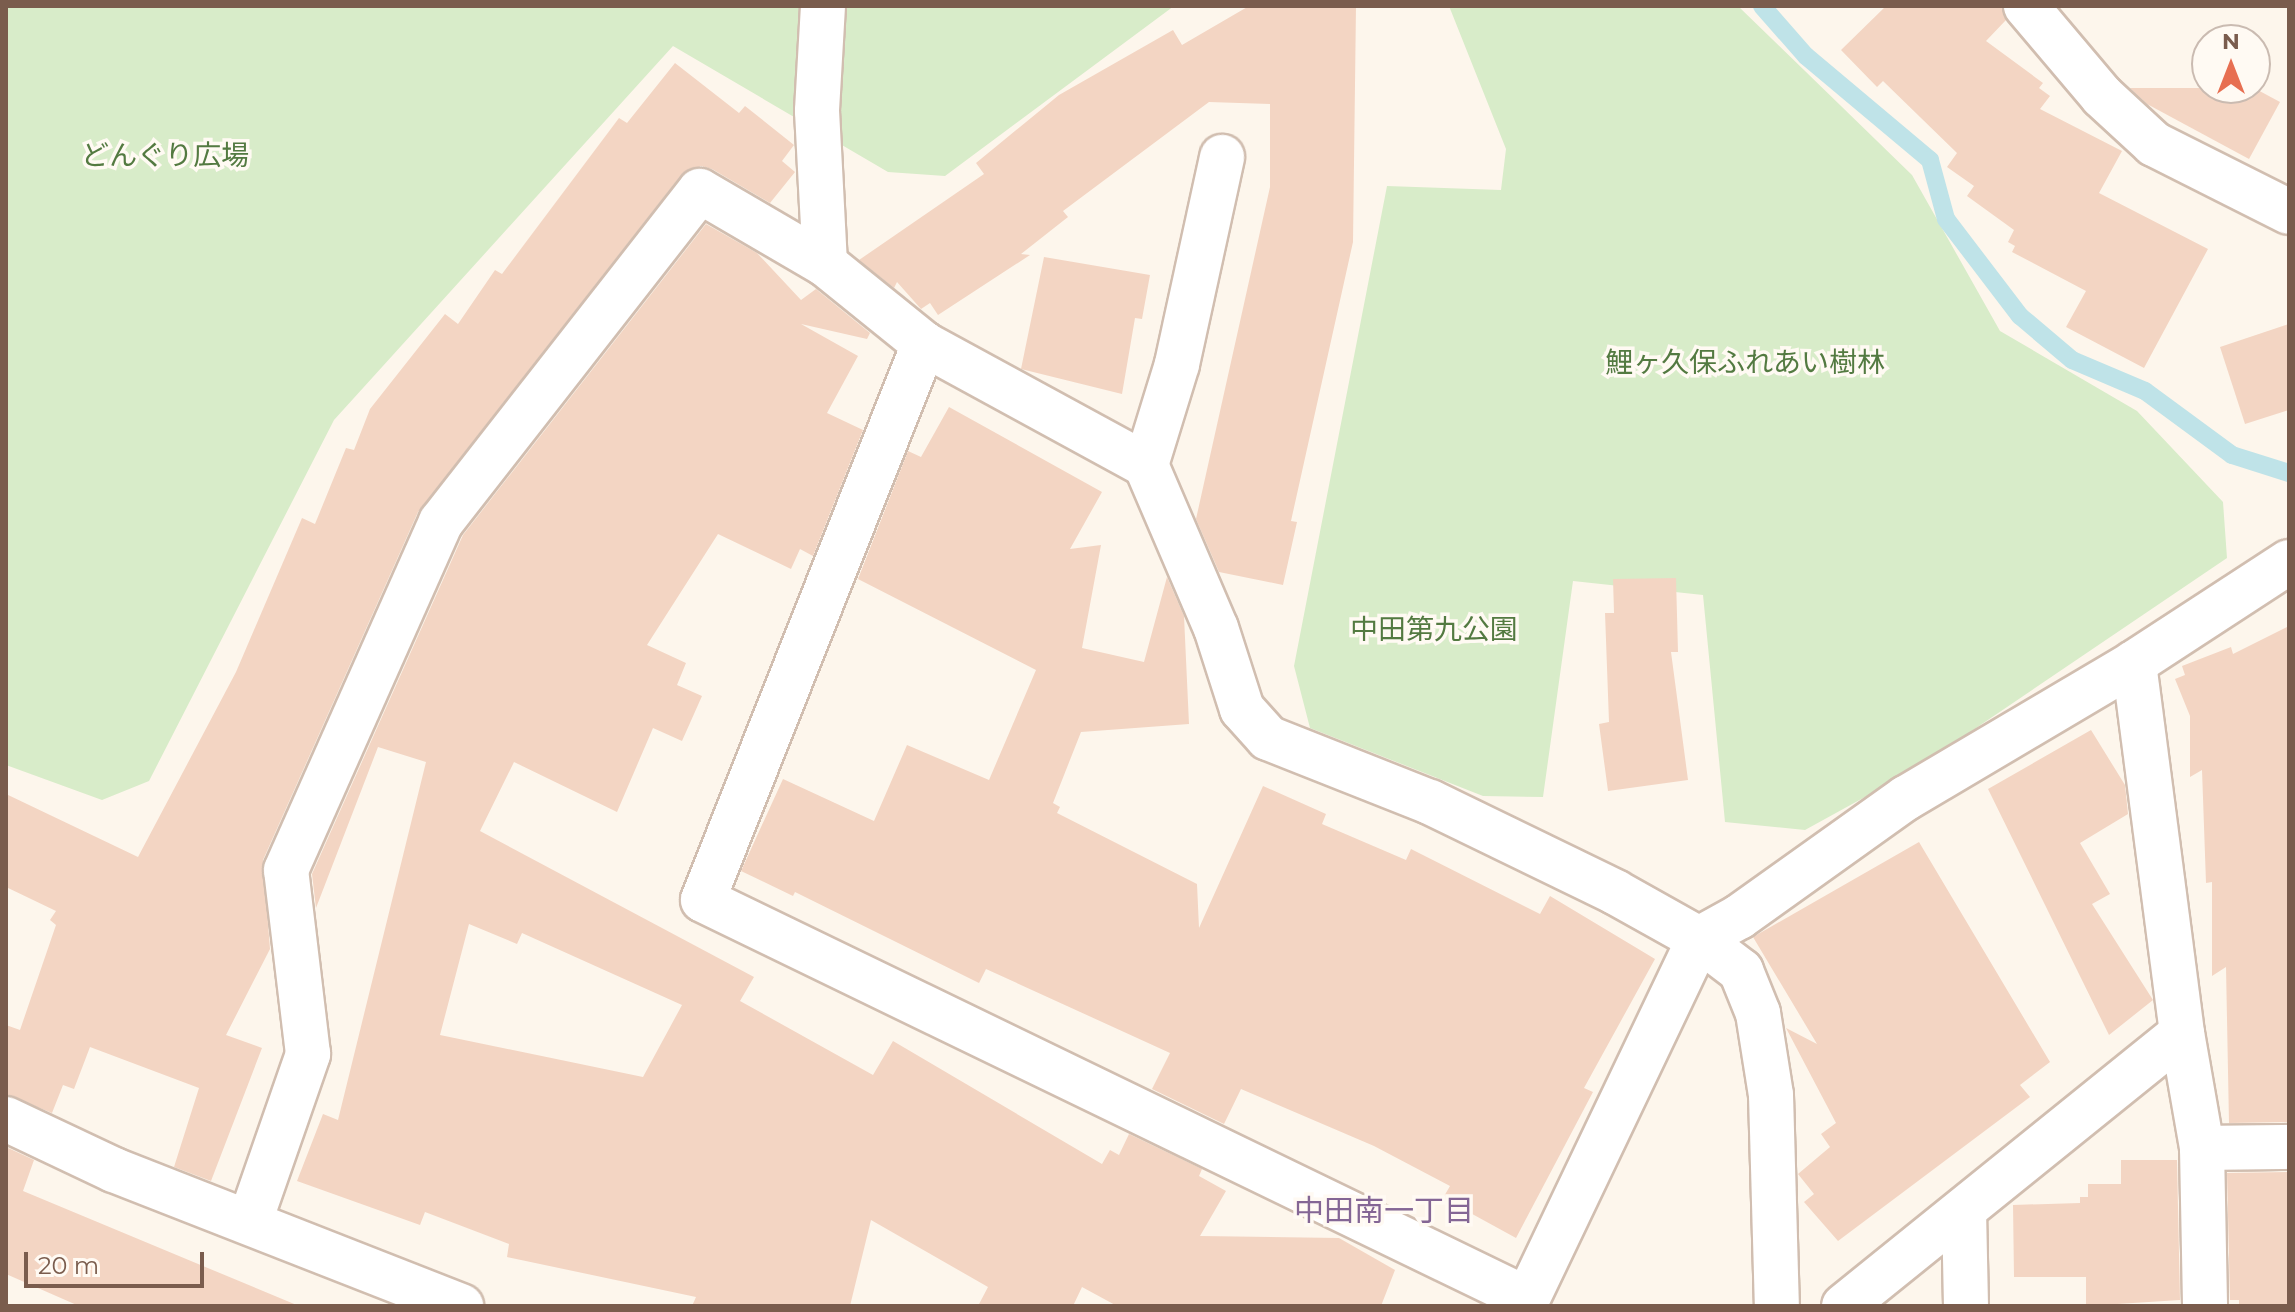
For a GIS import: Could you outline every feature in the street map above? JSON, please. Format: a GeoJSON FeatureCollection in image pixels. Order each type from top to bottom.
{"type":"FeatureCollection","features":[{"type":"Feature","properties":{"kind":"street"},"geometry":{"type":"LineString","coordinates":[[823,6],[817,111],[825,264]]}},
{"type":"Feature","properties":{"kind":"street"},"geometry":{"type":"LineString","coordinates":[[2026,6],[2102,96],[2154,144],[2289,212]]}},
{"type":"Feature","properties":{"kind":"street"},"geometry":{"type":"LineString","coordinates":[[1146,465],[1177,364],[1222,157]]}},
{"type":"Feature","properties":{"kind":"street"},"geometry":{"type":"LineString","coordinates":[[250,1221],[308,1054],[286,870],[441,522],[700,191],[825,264],[924,344],[1146,465],[1216,628],[1242,709],[1268,738],[1430,802],[1615,892],[1699,939],[1741,971],[1758,1013],[1771,1095],[1777,1306]]}},
{"type":"Feature","properties":{"kind":"street"},"geometry":{"type":"LineString","coordinates":[[924,344],[703,900],[1526,1302],[1699,939],[1739,917],[1906,798],[2134,663],[2289,562]]}},
{"type":"Feature","properties":{"kind":"street"},"geometry":{"type":"LineString","coordinates":[[2134,663],[2182,1033],[2202,1148],[2205,1306]]}},
{"type":"Feature","properties":{"kind":"street"},"geometry":{"type":"LineString","coordinates":[[1844,1306],[2182,1033]]}},
{"type":"Feature","properties":{"kind":"street"},"geometry":{"type":"LineString","coordinates":[[6,1119],[114,1170],[461,1306]]}},
{"type":"Feature","properties":{"kind":"street"},"geometry":{"type":"LineString","coordinates":[[2202,1148],[2289,1147]]}},
{"type":"Feature","properties":{"kind":"street"},"geometry":{"type":"LineString","coordinates":[[1964,1210],[1966,1306]]}},
{"type":"Feature","properties":{"kind":"green space","name":"どんぐり広場"},"geometry":{"type":"Polygon","coordinates":[[[6,6],[1174,6],[945,176],[888,172],[673,46],[334,420],[149,781],[102,800],[6,765],[6,6]]]}},
{"type":"Feature","properties":{"kind":"green space","name":"鯉ヶ久保ふれあい樹林"},"geometry":{"type":"Polygon","coordinates":[[[1449,6],[1738,6],[1912,175],[2000,331],[2137,411],[2223,502],[2227,558],[1914,770],[1805,830],[1725,822],[1703,595],[1573,581],[1543,797],[1483,796],[1310,728],[1294,666],[1387,186],[1501,190],[1506,149],[1449,6]]]}},
{"type":"Feature","properties":{"kind":"building"},"geometry":{"type":"Polygon","coordinates":[[[1249,6],[1356,6],[1353,242],[1291,521],[1297,522],[1283,585],[1219,572],[1196,519],[1270,187],[1270,104],[1209,102],[1063,211],[1068,217],[1021,254],[1030,255],[938,315],[930,303],[921,309],[897,282],[894,288],[859,260],[984,174],[976,163],[1059,95],[1173,30],[1182,45],[1249,6]]]}},
{"type":"Feature","properties":{"kind":"building"},"geometry":{"type":"Polygon","coordinates":[[[1886,6],[2002,6],[2006,20],[1986,41],[2043,83],[2039,88],[2050,96],[2040,109],[2122,151],[2099,193],[2208,249],[2144,368],[2066,327],[2086,291],[2012,252],[2015,246],[2008,242],[2014,230],[1967,196],[1974,186],[1947,167],[1957,153],[1883,81],[1877,87],[1841,50],[1886,6]]]}},
{"type":"Feature","properties":{"kind":"building"},"geometry":{"type":"Polygon","coordinates":[[[675,63],[739,113],[745,106],[794,145],[782,161],[795,172],[770,203],[712,169],[701,166],[681,175],[418,512],[263,860],[270,949],[226,1035],[262,1048],[211,1181],[174,1167],[199,1088],[90,1047],[74,1089],[63,1085],[52,1113],[6,1094],[6,1025],[20,1030],[56,925],[50,920],[56,911],[6,887],[6,794],[138,857],[236,672],[302,518],[315,524],[346,448],[354,450],[370,409],[445,314],[458,324],[495,270],[502,274],[619,118],[627,123],[675,63]]]}},
{"type":"Feature","properties":{"kind":"building"},"geometry":{"type":"Polygon","coordinates":[[[2130,88],[2191,88],[2191,104],[2271,104],[2271,97],[2280,102],[2249,159],[2147,104],[2130,88]]]}},
{"type":"Feature","properties":{"kind":"building"},"geometry":{"type":"Polygon","coordinates":[[[706,224],[757,253],[801,300],[816,289],[870,333],[867,339],[801,324],[858,356],[827,413],[863,430],[813,556],[800,549],[791,569],[718,534],[647,645],[686,663],[677,685],[702,696],[682,741],[653,728],[617,812],[514,762],[480,831],[754,977],[740,1001],[873,1075],[893,1041],[1102,1164],[1110,1150],[1119,1155],[1129,1134],[1202,1169],[1199,1176],[1226,1191],[1200,1236],[1339,1238],[1395,1270],[1381,1306],[1117,1306],[1082,1287],[1073,1306],[978,1306],[988,1287],[871,1220],[850,1306],[692,1306],[696,1297],[507,1257],[509,1244],[425,1212],[420,1225],[297,1181],[323,1114],[338,1120],[426,762],[378,747],[316,908],[312,874],[463,535],[706,224]],[[469,924],[440,1035],[643,1077],[682,1005],[522,933],[517,944],[469,924]]]}},
{"type":"Feature","properties":{"kind":"building"},"geometry":{"type":"Polygon","coordinates":[[[1044,257],[1150,275],[1142,319],[1135,318],[1122,394],[1021,369],[1044,257]]]}},
{"type":"Feature","properties":{"kind":"building"},"geometry":{"type":"Polygon","coordinates":[[[2289,324],[2289,410],[2245,424],[2220,347],[2289,324]]]}},
{"type":"Feature","properties":{"kind":"building"},"geometry":{"type":"Polygon","coordinates":[[[949,407],[1102,492],[1070,549],[1101,545],[1082,648],[1144,662],[1167,577],[1184,616],[1189,724],[1081,732],[1053,803],[1060,807],[1057,813],[1197,884],[1199,928],[1263,786],[1326,814],[1322,824],[1406,860],[1411,849],[1540,914],[1550,896],[1655,959],[1584,1088],[1593,1092],[1516,1238],[1443,1198],[1450,1186],[1374,1146],[1241,1089],[1224,1124],[1152,1089],[1170,1053],[986,969],[979,983],[795,892],[793,896],[741,871],[783,779],[874,821],[907,745],[989,780],[1036,670],[858,579],[908,451],[921,457],[949,407]]]}},
{"type":"Feature","properties":{"kind":"building"},"geometry":{"type":"Polygon","coordinates":[[[1676,578],[1678,652],[1671,652],[1688,780],[1608,791],[1599,724],[1609,722],[1605,613],[1614,613],[1613,579],[1676,578]]]}},
{"type":"Feature","properties":{"kind":"building"},"geometry":{"type":"Polygon","coordinates":[[[2289,626],[2289,1122],[2229,1123],[2226,967],[2212,976],[2212,882],[2206,883],[2202,770],[2190,777],[2190,716],[2175,679],[2185,675],[2182,666],[2231,647],[2233,654],[2289,626]]]}},
{"type":"Feature","properties":{"kind":"building"},"geometry":{"type":"Polygon","coordinates":[[[2091,730],[2125,785],[2128,814],[2080,843],[2110,894],[2092,904],[2153,1000],[2109,1035],[1988,789],[2091,730]]]}},
{"type":"Feature","properties":{"kind":"building"},"geometry":{"type":"Polygon","coordinates":[[[1919,842],[2050,1062],[2020,1085],[2030,1097],[1838,1241],[1804,1202],[1814,1194],[1798,1174],[1830,1147],[1821,1134],[1836,1123],[1786,1028],[1817,1044],[1753,937],[1919,842]]]}},
{"type":"Feature","properties":{"kind":"building"},"geometry":{"type":"Polygon","coordinates":[[[6,1147],[34,1160],[23,1191],[299,1306],[79,1306],[6,1274],[6,1147]]]}},
{"type":"Feature","properties":{"kind":"building"},"geometry":{"type":"Polygon","coordinates":[[[2121,1160],[2177,1160],[2180,1300],[2086,1306],[2086,1277],[2014,1277],[2013,1205],[2080,1203],[2080,1197],[2088,1197],[2088,1184],[2121,1184],[2121,1160]]]}},
{"type":"Feature","properties":{"kind":"building"},"geometry":{"type":"Polygon","coordinates":[[[2289,1172],[2289,1306],[2239,1306],[2239,1300],[2230,1300],[2227,1173],[2289,1172]]]}},
{"type":"Feature","properties":{"kind":"waterway"},"geometry":{"type":"LineString","coordinates":[[1762,6],[1806,56],[1930,160],[1946,219],[2020,316],[2072,360],[2145,391],[2232,455],[2289,473]]}},
{"type":"Feature","properties":{"kind":"district","name":"中田南一丁目"},"geometry":{"type":"Point","coordinates":[1384,1211]}},
{"type":"Feature","properties":{"kind":"park label","name":"中田第九公園"},"geometry":{"type":"Point","coordinates":[1434,629]}}]}
